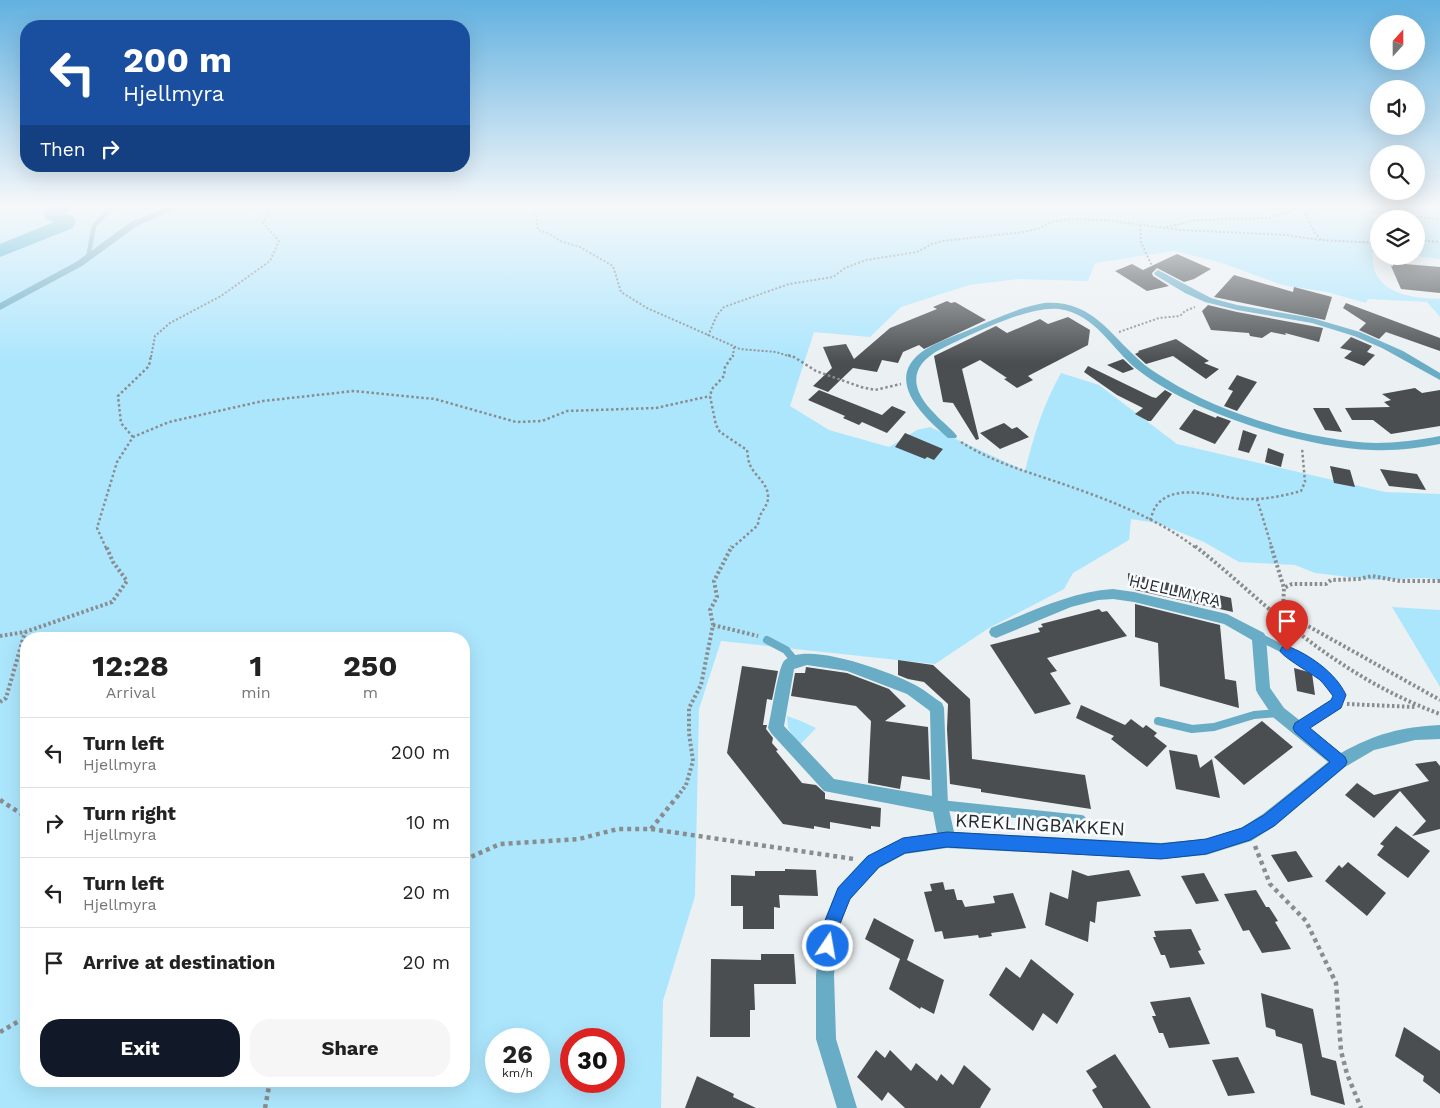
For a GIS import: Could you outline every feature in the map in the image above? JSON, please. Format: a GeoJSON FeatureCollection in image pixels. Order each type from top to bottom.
{"type":"FeatureCollection","features":[{"type":"Feature","properties":{"kind":"street"},"geometry":{"type":"LineString","coordinates":[[0,307],[87,259]]}},
{"type":"Feature","properties":{"kind":"street"},"geometry":{"type":"LineString","coordinates":[[1158,273],[1207,300],[1326,324],[1356,333],[1386,346],[1440,377]]}},
{"type":"Feature","properties":{"kind":"street"},"geometry":{"type":"LineString","coordinates":[[952,436],[921,405],[913,391],[911,382],[914,366],[929,352],[1010,316],[1037,308],[1053,306],[1079,312],[1095,320],[1141,367],[1169,386],[1221,409],[1304,436],[1365,446],[1400,446],[1440,440]]}},
{"type":"Feature","properties":{"kind":"street","name":"HJELLMYRA"},"geometry":{"type":"LineString","coordinates":[[996,632],[1068,603],[1098,595],[1113,594],[1134,597],[1227,620],[1259,636]]}},
{"type":"Feature","properties":{"kind":"street"},"geometry":{"type":"LineString","coordinates":[[1259,636],[1262,690],[1279,713],[1340,762]]}},
{"type":"Feature","properties":{"kind":"street"},"geometry":{"type":"LineString","coordinates":[[940,805],[830,786],[776,728],[788,666],[795,661],[807,660],[848,665],[912,690],[936,708],[940,805],[947,840]]}},
{"type":"Feature","properties":{"kind":"street","name":"KREKLINGBAKKEN"},"geometry":{"type":"LineString","coordinates":[[847,1108],[826,1039],[825,975],[829,931],[844,894],[873,862],[903,846],[947,840],[1161,851],[1206,847],[1245,835],[1269,820],[1340,762],[1371,744],[1415,734],[1440,732]]}},
{"type":"Feature","properties":{"kind":"lane","name":"HJELLMYRA"},"geometry":{"type":"LineString","coordinates":[[1259,636],[1301,658],[1326,678],[1340,695],[1336,704]]}},
{"type":"Feature","properties":{"kind":"lane"},"geometry":{"type":"LineString","coordinates":[[767,640],[786,650],[795,661]]}},
{"type":"Feature","properties":{"kind":"lane"},"geometry":{"type":"LineString","coordinates":[[1299,728],[1336,704]]}},
{"type":"Feature","properties":{"kind":"lane"},"geometry":{"type":"LineString","coordinates":[[1158,721],[1192,729],[1214,727],[1254,715],[1279,713]]}},
{"type":"Feature","properties":{"kind":"lane"},"geometry":{"type":"LineString","coordinates":[[940,805],[1081,820]]}},
{"type":"Feature","properties":{"kind":"path"},"geometry":{"type":"LineString","coordinates":[[133,437],[121,423],[118,396],[149,366],[155,336],[170,323],[221,296],[271,259]]}},
{"type":"Feature","properties":{"kind":"path"},"geometry":{"type":"LineString","coordinates":[[601,259],[613,266],[621,292],[631,299],[734,348],[776,352],[794,356],[816,371],[875,390],[911,382]]}},
{"type":"Feature","properties":{"kind":"path"},"geometry":{"type":"LineString","coordinates":[[708,336],[717,315],[724,307],[789,284],[833,277],[844,268],[874,259]]}},
{"type":"Feature","properties":{"kind":"path"},"geometry":{"type":"LineString","coordinates":[[1147,259],[1149,264],[1158,273]]}},
{"type":"Feature","properties":{"kind":"path"},"geometry":{"type":"LineString","coordinates":[[1109,334],[1159,318],[1180,316],[1185,310],[1198,306],[1207,300]]}},
{"type":"Feature","properties":{"kind":"path"},"geometry":{"type":"LineString","coordinates":[[651,829],[686,784],[693,761],[689,733],[689,708],[701,685],[713,625],[710,610],[717,597],[714,581],[734,544],[758,525],[758,516],[767,506],[769,496],[765,485],[749,463],[747,450],[720,432],[716,425],[710,396],[712,389],[724,376],[725,367],[733,357],[734,348]]}},
{"type":"Feature","properties":{"kind":"path"},"geometry":{"type":"LineString","coordinates":[[25,632],[112,602],[127,580],[114,562],[97,528],[117,462],[133,437],[169,422],[262,401],[354,391],[434,399],[516,422],[542,421],[567,411],[656,408],[710,396]]}},
{"type":"Feature","properties":{"kind":"path"},"geometry":{"type":"LineString","coordinates":[[952,436],[983,455],[1081,490],[1167,528],[1207,553],[1278,617],[1352,672],[1418,707],[1440,714]]}},
{"type":"Feature","properties":{"kind":"path"},"geometry":{"type":"LineString","coordinates":[[1150,520],[1154,505],[1169,494],[1196,494],[1257,499],[1295,493],[1303,489],[1301,451],[1304,436]]}},
{"type":"Feature","properties":{"kind":"path"},"geometry":{"type":"LineString","coordinates":[[1257,499],[1284,588],[1283,607],[1308,626],[1440,700]]}},
{"type":"Feature","properties":{"kind":"path"},"geometry":{"type":"LineString","coordinates":[[1284,588],[1292,584],[1326,584],[1332,580],[1359,579],[1372,576],[1400,581],[1440,581]]}},
{"type":"Feature","properties":{"kind":"path"},"geometry":{"type":"LineString","coordinates":[[713,625],[762,636],[767,640]]}},
{"type":"Feature","properties":{"kind":"path"},"geometry":{"type":"LineString","coordinates":[[0,636],[20,633]]}},
{"type":"Feature","properties":{"kind":"path"},"geometry":{"type":"LineString","coordinates":[[0,702],[6,698],[20,649]]}},
{"type":"Feature","properties":{"kind":"path"},"geometry":{"type":"LineString","coordinates":[[1336,704],[1418,707]]}},
{"type":"Feature","properties":{"kind":"path"},"geometry":{"type":"LineString","coordinates":[[0,800],[20,812]]}},
{"type":"Feature","properties":{"kind":"path"},"geometry":{"type":"LineString","coordinates":[[470,857],[500,844],[579,839],[618,829],[651,829],[873,862]]}},
{"type":"Feature","properties":{"kind":"path"},"geometry":{"type":"LineString","coordinates":[[1245,835],[1255,845],[1270,884],[1306,921],[1329,966],[1336,983],[1341,1051],[1347,1074],[1361,1108]]}},
{"type":"Feature","properties":{"kind":"path"},"geometry":{"type":"LineString","coordinates":[[0,1032],[20,1021]]}},
{"type":"Feature","properties":{"kind":"path"},"geometry":{"type":"LineString","coordinates":[[265,1108],[269,1087]]}},
{"type":"Feature","properties":{"kind":"shaded area"},"geometry":{"type":"Polygon","coordinates":[[[0,259],[1123,259],[1095,263],[1088,281],[1018,279],[969,285],[901,307],[870,337],[814,332],[790,406],[829,430],[889,447],[917,430],[930,427],[1025,471],[1040,421],[1061,373],[1099,385],[1177,444],[1385,492],[1440,494],[1440,580],[1425,578],[1373,580],[1315,573],[1295,565],[1239,562],[1204,542],[1157,523],[1131,519],[1129,540],[1073,573],[1064,589],[989,628],[935,664],[721,641],[699,709],[695,896],[663,1001],[661,1108],[0,1108],[0,259]]]}},
{"type":"Feature","properties":{"kind":"shaded area"},"geometry":{"type":"Polygon","coordinates":[[[1206,259],[1370,259],[1370,265],[1373,265],[1380,280],[1394,291],[1422,298],[1440,299],[1440,317],[1427,302],[1368,299],[1366,303],[1327,292],[1282,285],[1206,259]]]}},
{"type":"Feature","properties":{"kind":"shaded area"},"geometry":{"type":"Polygon","coordinates":[[[1392,607],[1440,610],[1440,687],[1392,607]]]}},
{"type":"Feature","properties":{"kind":"shaded area"},"geometry":{"type":"Polygon","coordinates":[[[787,716],[816,728],[799,746],[788,728],[787,716]]]}},
{"type":"Feature","properties":{"kind":"building"},"geometry":{"type":"Polygon","coordinates":[[[1167,259],[1188,259],[1211,269],[1194,279],[1184,282],[1157,268],[1152,273],[1153,276],[1169,286],[1147,291],[1115,271],[1132,264],[1143,270],[1167,259]]]}},
{"type":"Feature","properties":{"kind":"building"},"geometry":{"type":"Polygon","coordinates":[[[1391,266],[1440,267],[1440,293],[1401,289],[1391,266]]]}},
{"type":"Feature","properties":{"kind":"building"},"geometry":{"type":"Polygon","coordinates":[[[1234,275],[1293,292],[1294,287],[1332,297],[1325,320],[1214,297],[1234,275]]]}},
{"type":"Feature","properties":{"kind":"building"},"geometry":{"type":"Polygon","coordinates":[[[947,301],[955,302],[986,320],[924,349],[919,345],[903,352],[898,363],[882,360],[877,372],[853,368],[828,392],[813,386],[832,368],[823,347],[846,344],[854,359],[890,328],[937,309],[933,307],[947,301]]]}},
{"type":"Feature","properties":{"kind":"building"},"geometry":{"type":"Polygon","coordinates":[[[1346,303],[1440,338],[1440,351],[1386,332],[1379,339],[1359,330],[1366,323],[1343,308],[1346,303]]]}},
{"type":"Feature","properties":{"kind":"building"},"geometry":{"type":"Polygon","coordinates":[[[1208,305],[1323,328],[1319,342],[1285,333],[1286,335],[1271,332],[1262,338],[1250,336],[1249,333],[1211,330],[1202,311],[1208,305]]]}},
{"type":"Feature","properties":{"kind":"building"},"geometry":{"type":"Polygon","coordinates":[[[1068,317],[1090,330],[1088,345],[1028,376],[1033,380],[1017,388],[1004,379],[1007,378],[980,360],[962,369],[979,439],[976,440],[953,403],[943,402],[934,356],[996,326],[1007,333],[1040,319],[1048,324],[1068,317]]]}},
{"type":"Feature","properties":{"kind":"building"},"geometry":{"type":"Polygon","coordinates":[[[1351,337],[1372,346],[1367,352],[1375,355],[1364,366],[1344,358],[1352,351],[1340,348],[1351,337]]]}},
{"type":"Feature","properties":{"kind":"building"},"geometry":{"type":"Polygon","coordinates":[[[1176,339],[1209,361],[1204,363],[1219,369],[1206,379],[1173,356],[1146,364],[1135,354],[1138,351],[1176,339]]]}},
{"type":"Feature","properties":{"kind":"building"},"geometry":{"type":"Polygon","coordinates":[[[1123,359],[1134,369],[1123,373],[1107,365],[1123,359]]]}},
{"type":"Feature","properties":{"kind":"building"},"geometry":{"type":"Polygon","coordinates":[[[1088,366],[1152,397],[1156,398],[1165,390],[1172,394],[1151,421],[1148,421],[1135,414],[1143,408],[1117,395],[1084,372],[1088,366]]]}},
{"type":"Feature","properties":{"kind":"building"},"geometry":{"type":"Polygon","coordinates":[[[1237,375],[1257,382],[1237,411],[1224,406],[1233,391],[1228,389],[1237,375]]]}},
{"type":"Feature","properties":{"kind":"building"},"geometry":{"type":"Polygon","coordinates":[[[1415,388],[1422,393],[1440,390],[1440,426],[1391,434],[1373,420],[1352,420],[1345,408],[1390,407],[1384,402],[1391,400],[1382,394],[1415,388]]]}},
{"type":"Feature","properties":{"kind":"building"},"geometry":{"type":"Polygon","coordinates":[[[819,390],[882,415],[892,406],[906,412],[887,433],[862,422],[859,425],[843,418],[845,416],[808,400],[819,390]]]}},
{"type":"Feature","properties":{"kind":"building"},"geometry":{"type":"Polygon","coordinates":[[[1313,408],[1329,408],[1342,432],[1325,430],[1313,408]]]}},
{"type":"Feature","properties":{"kind":"building"},"geometry":{"type":"Polygon","coordinates":[[[1194,409],[1216,418],[1217,416],[1231,421],[1215,444],[1179,429],[1194,409]]]}},
{"type":"Feature","properties":{"kind":"building"},"geometry":{"type":"Polygon","coordinates":[[[1004,423],[1012,429],[1017,427],[1029,437],[1000,449],[980,433],[1004,423]]]}},
{"type":"Feature","properties":{"kind":"building"},"geometry":{"type":"Polygon","coordinates":[[[1243,430],[1257,435],[1249,453],[1238,450],[1243,430]]]}},
{"type":"Feature","properties":{"kind":"building"},"geometry":{"type":"Polygon","coordinates":[[[905,433],[943,449],[934,460],[927,457],[925,459],[895,447],[905,433]]]}},
{"type":"Feature","properties":{"kind":"building"},"geometry":{"type":"Polygon","coordinates":[[[1268,448],[1284,454],[1281,467],[1265,462],[1268,448]]]}},
{"type":"Feature","properties":{"kind":"building"},"geometry":{"type":"Polygon","coordinates":[[[1330,466],[1350,470],[1355,487],[1334,483],[1330,466]]]}},
{"type":"Feature","properties":{"kind":"building"},"geometry":{"type":"Polygon","coordinates":[[[1380,469],[1417,474],[1426,490],[1389,486],[1380,469]]]}},
{"type":"Feature","properties":{"kind":"building"},"geometry":{"type":"Polygon","coordinates":[[[1128,573],[1231,598],[1233,612],[1135,590],[1135,588],[1128,587],[1128,573]]]}},
{"type":"Feature","properties":{"kind":"building"},"geometry":{"type":"Polygon","coordinates":[[[1135,604],[1220,625],[1225,679],[1236,681],[1239,708],[1160,686],[1158,643],[1135,637],[1135,604]]]}},
{"type":"Feature","properties":{"kind":"building"},"geometry":{"type":"Polygon","coordinates":[[[1099,609],[1102,612],[1107,611],[1127,636],[1047,658],[1057,671],[1050,673],[1071,704],[1035,714],[990,645],[1040,632],[1038,628],[1043,627],[1041,624],[1099,609]]]}},
{"type":"Feature","properties":{"kind":"building"},"geometry":{"type":"Polygon","coordinates":[[[898,660],[933,665],[970,699],[972,759],[1085,775],[1091,809],[981,792],[981,789],[950,784],[947,729],[948,704],[924,682],[898,675],[898,660]]]}},
{"type":"Feature","properties":{"kind":"building"},"geometry":{"type":"Polygon","coordinates":[[[742,666],[778,671],[772,700],[767,699],[763,725],[767,725],[766,729],[773,738],[772,743],[778,750],[776,751],[802,783],[816,785],[825,793],[825,799],[881,808],[880,827],[871,826],[871,829],[830,822],[830,829],[814,826],[814,829],[783,824],[727,753],[742,666]]]}},
{"type":"Feature","properties":{"kind":"building"},"geometry":{"type":"Polygon","coordinates":[[[806,667],[847,673],[889,689],[906,706],[885,721],[928,727],[930,780],[902,776],[900,789],[868,783],[871,721],[856,706],[791,696],[795,673],[805,673],[806,667]]]}},
{"type":"Feature","properties":{"kind":"building"},"geometry":{"type":"Polygon","coordinates":[[[1294,668],[1312,673],[1315,695],[1297,691],[1294,668]]]}},
{"type":"Feature","properties":{"kind":"building"},"geometry":{"type":"Polygon","coordinates":[[[1081,705],[1125,725],[1131,719],[1143,728],[1146,725],[1157,733],[1154,736],[1167,746],[1147,767],[1111,739],[1114,736],[1076,718],[1081,705]]]}},
{"type":"Feature","properties":{"kind":"building"},"geometry":{"type":"Polygon","coordinates":[[[1262,721],[1293,747],[1244,785],[1214,757],[1262,721]]]}},
{"type":"Feature","properties":{"kind":"building"},"geometry":{"type":"Polygon","coordinates":[[[1169,750],[1197,755],[1200,768],[1212,759],[1220,798],[1176,789],[1169,750]]]}},
{"type":"Feature","properties":{"kind":"building"},"geometry":{"type":"Polygon","coordinates":[[[1436,761],[1440,766],[1440,829],[1412,836],[1426,821],[1400,791],[1374,818],[1345,795],[1357,783],[1374,795],[1429,781],[1415,764],[1436,761]]]}},
{"type":"Feature","properties":{"kind":"building"},"geometry":{"type":"Polygon","coordinates":[[[1396,826],[1430,851],[1408,878],[1377,855],[1384,846],[1380,844],[1396,826]]]}},
{"type":"Feature","properties":{"kind":"building"},"geometry":{"type":"Polygon","coordinates":[[[1296,851],[1313,877],[1288,882],[1271,855],[1296,851]]]}},
{"type":"Feature","properties":{"kind":"building"},"geometry":{"type":"Polygon","coordinates":[[[1348,862],[1386,893],[1367,916],[1325,881],[1339,865],[1342,868],[1348,862]]]}},
{"type":"Feature","properties":{"kind":"building"},"geometry":{"type":"Polygon","coordinates":[[[785,869],[816,870],[818,896],[779,895],[780,908],[774,907],[774,929],[743,929],[743,906],[731,906],[731,875],[755,876],[755,871],[785,871],[785,869]]]}},
{"type":"Feature","properties":{"kind":"building"},"geometry":{"type":"Polygon","coordinates":[[[1072,870],[1088,876],[1129,870],[1141,896],[1097,902],[1095,923],[1090,921],[1088,942],[1045,925],[1050,892],[1068,899],[1072,870]]]}},
{"type":"Feature","properties":{"kind":"building"},"geometry":{"type":"Polygon","coordinates":[[[1204,873],[1219,901],[1196,904],[1181,876],[1204,873]]]}},
{"type":"Feature","properties":{"kind":"building"},"geometry":{"type":"Polygon","coordinates":[[[943,882],[945,890],[954,889],[957,900],[962,900],[965,907],[995,903],[993,896],[1013,893],[1026,928],[991,933],[992,936],[979,938],[978,935],[944,939],[942,931],[935,932],[924,892],[932,891],[930,884],[943,882]]]}},
{"type":"Feature","properties":{"kind":"building"},"geometry":{"type":"Polygon","coordinates":[[[1256,890],[1266,907],[1269,907],[1278,921],[1275,922],[1291,949],[1262,953],[1249,930],[1243,931],[1224,894],[1256,890]]]}},
{"type":"Feature","properties":{"kind":"building"},"geometry":{"type":"Polygon","coordinates":[[[874,918],[914,940],[907,960],[944,980],[934,1014],[921,1007],[920,1009],[889,989],[900,959],[865,939],[874,918]]]}},
{"type":"Feature","properties":{"kind":"building"},"geometry":{"type":"Polygon","coordinates":[[[1191,929],[1201,950],[1198,951],[1205,964],[1170,968],[1165,955],[1161,955],[1153,937],[1156,937],[1154,931],[1191,929]]]}},
{"type":"Feature","properties":{"kind":"building"},"geometry":{"type":"Polygon","coordinates":[[[761,954],[794,954],[796,984],[754,984],[755,1010],[750,1010],[750,1037],[710,1037],[711,959],[761,960],[761,954]]]}},
{"type":"Feature","properties":{"kind":"building"},"geometry":{"type":"Polygon","coordinates":[[[1031,959],[1074,994],[1057,1024],[1043,1013],[1033,1031],[989,995],[1006,967],[1020,978],[1031,959]]]}},
{"type":"Feature","properties":{"kind":"building"},"geometry":{"type":"Polygon","coordinates":[[[1261,993],[1313,1009],[1322,1057],[1336,1061],[1345,1105],[1311,1095],[1302,1044],[1276,1036],[1275,1030],[1266,1027],[1261,993]]]}},
{"type":"Feature","properties":{"kind":"building"},"geometry":{"type":"Polygon","coordinates":[[[1190,997],[1210,1044],[1169,1048],[1163,1033],[1159,1033],[1152,1016],[1156,1016],[1150,1002],[1190,997]]]}},
{"type":"Feature","properties":{"kind":"building"},"geometry":{"type":"Polygon","coordinates":[[[1404,1027],[1440,1051],[1440,1094],[1423,1081],[1424,1076],[1395,1056],[1404,1027]]]}},
{"type":"Feature","properties":{"kind":"building"},"geometry":{"type":"Polygon","coordinates":[[[876,1050],[885,1058],[890,1050],[911,1071],[916,1063],[937,1081],[941,1074],[953,1085],[964,1065],[991,1089],[980,1108],[905,1108],[888,1092],[882,1101],[857,1077],[876,1050]]]}},
{"type":"Feature","properties":{"kind":"building"},"geometry":{"type":"Polygon","coordinates":[[[1115,1054],[1151,1108],[1103,1108],[1092,1090],[1097,1087],[1086,1071],[1115,1054]]]}},
{"type":"Feature","properties":{"kind":"building"},"geometry":{"type":"Polygon","coordinates":[[[1238,1057],[1255,1093],[1228,1096],[1212,1060],[1238,1057]]]}},
{"type":"Feature","properties":{"kind":"building"},"geometry":{"type":"Polygon","coordinates":[[[697,1076],[734,1094],[733,1097],[756,1108],[685,1108],[697,1076]]]}},
{"type":"Feature","properties":{"kind":"route"},"geometry":{"type":"LineString","coordinates":[[828,946],[829,931],[844,894],[873,862],[903,846],[947,840],[1161,851],[1206,847],[1245,835],[1269,820],[1340,762],[1299,728],[1336,704],[1340,695],[1335,686],[1326,678],[1301,658],[1287,651]]}}]}
